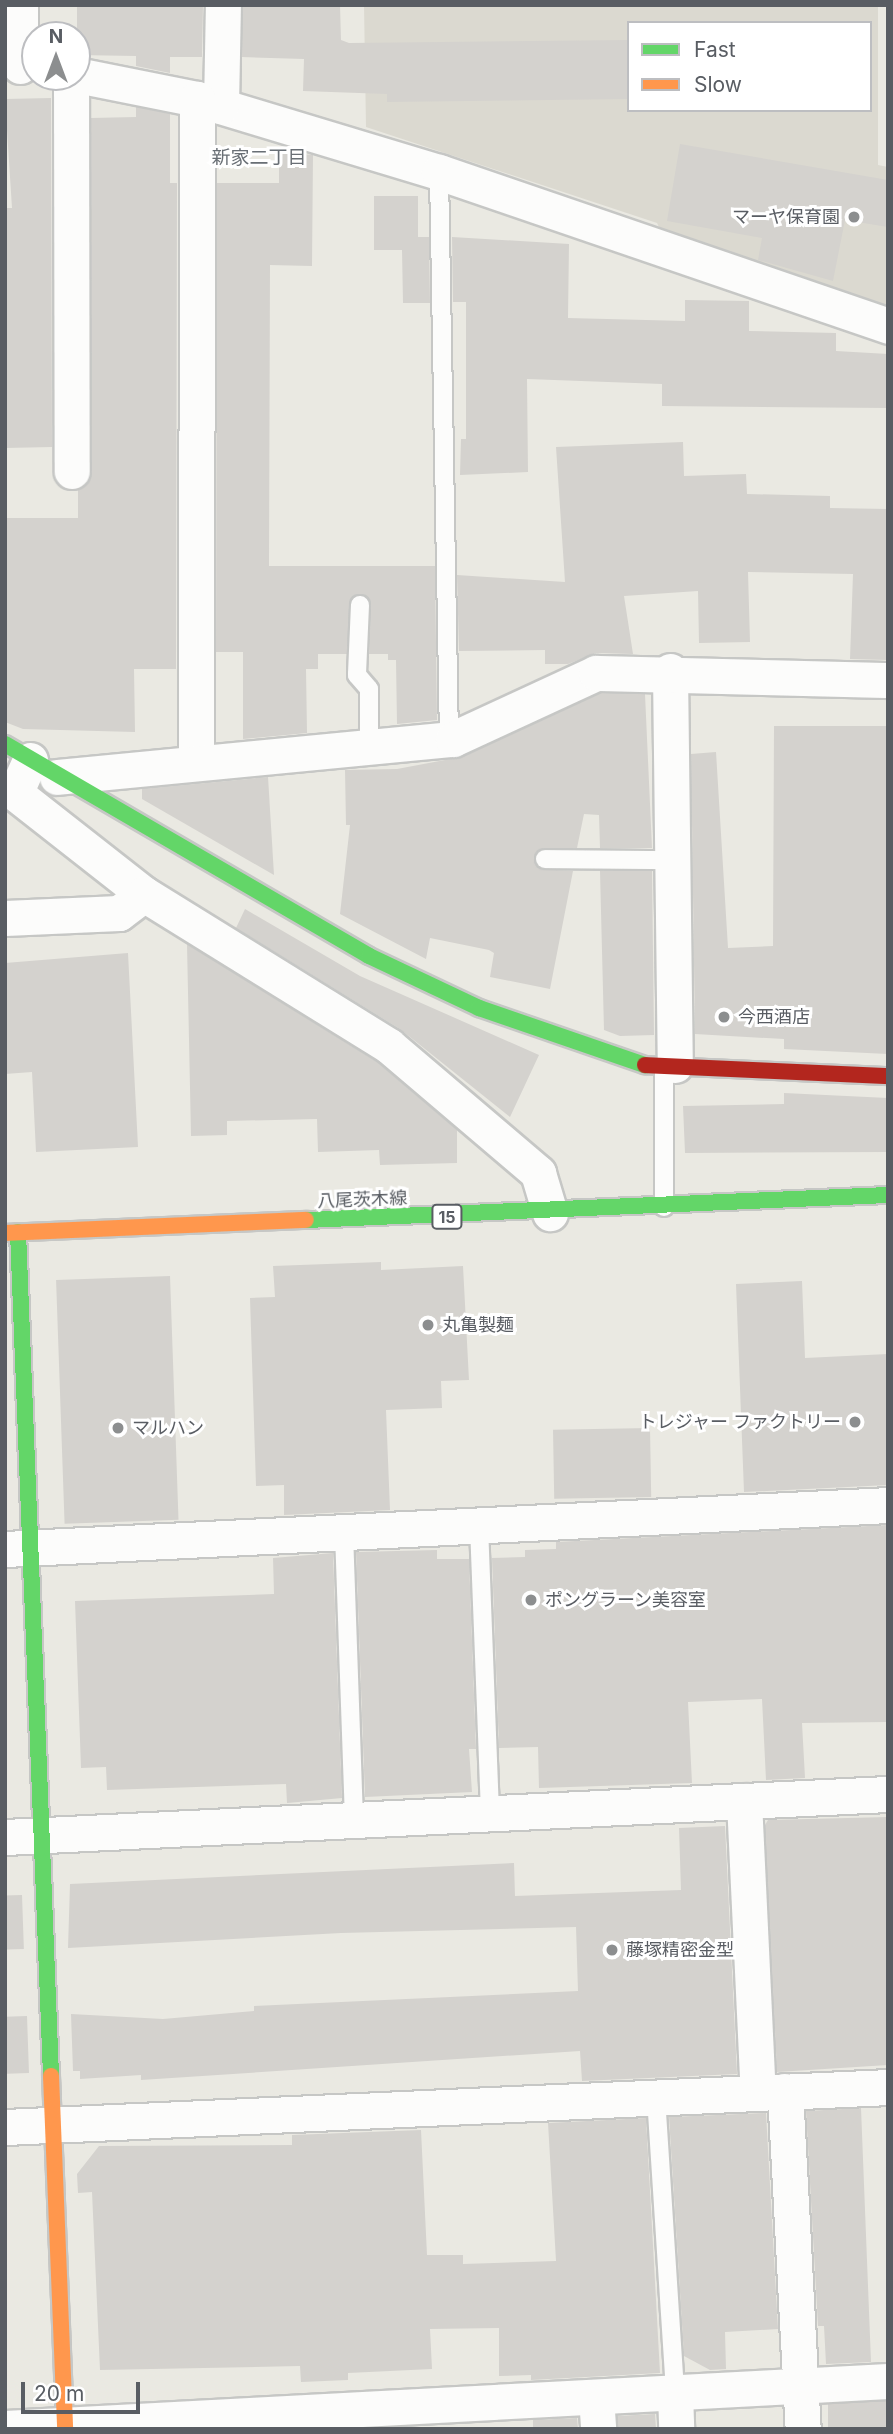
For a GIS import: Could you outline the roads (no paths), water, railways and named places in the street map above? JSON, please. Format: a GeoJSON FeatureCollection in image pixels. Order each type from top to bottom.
{"type":"FeatureCollection","features":[{"type":"Feature","properties":{"kind":"street"},"geometry":{"type":"LineString","coordinates":[[20,5],[20,66]]}},
{"type":"Feature","properties":{"kind":"street"},"geometry":{"type":"LineString","coordinates":[[196,763],[209,102],[223,5]]}},
{"type":"Feature","properties":{"kind":"street"},"geometry":{"type":"LineString","coordinates":[[91,78],[209,102],[439,172],[888,326]]}},
{"type":"Feature","properties":{"kind":"street"},"geometry":{"type":"LineString","coordinates":[[71,91],[72,471]]}},
{"type":"Feature","properties":{"kind":"street"},"geometry":{"type":"LineString","coordinates":[[31,760],[196,763],[449,740],[596,673],[670,671],[888,680]]}},
{"type":"Feature","properties":{"kind":"street"},"geometry":{"type":"LineString","coordinates":[[669,1065],[670,671]]}},
{"type":"Feature","properties":{"kind":"street"},"geometry":{"type":"LineString","coordinates":[[31,760],[15,793],[144,894],[388,1046],[538,1173],[550,1213]]}},
{"type":"Feature","properties":{"kind":"street"},"geometry":{"type":"LineString","coordinates":[[31,760],[393,967],[479,1008],[633,1064],[888,1076]]}},
{"type":"Feature","properties":{"kind":"street"},"geometry":{"type":"LineString","coordinates":[[5,918],[119,913],[144,894]]}},
{"type":"Feature","properties":{"kind":"street","name":"八尾茨木線"},"geometry":{"type":"LineString","coordinates":[[11,1232],[550,1213],[888,1195]]}},
{"type":"Feature","properties":{"kind":"street"},"geometry":{"type":"LineString","coordinates":[[11,1232],[18,1548],[41,1836],[65,2427]]}},
{"type":"Feature","properties":{"kind":"street"},"geometry":{"type":"LineString","coordinates":[[18,1548],[888,1505]]}},
{"type":"Feature","properties":{"kind":"street"},"geometry":{"type":"LineString","coordinates":[[5,1838],[888,1794]]}},
{"type":"Feature","properties":{"kind":"street"},"geometry":{"type":"LineString","coordinates":[[744,1801],[803,2429]]}},
{"type":"Feature","properties":{"kind":"street"},"geometry":{"type":"LineString","coordinates":[[5,2127],[888,2087]]}},
{"type":"Feature","properties":{"kind":"street"},"geometry":{"type":"LineString","coordinates":[[5,2428],[597,2413],[675,2393],[888,2381]]}},
{"type":"Feature","properties":{"kind":"street"},"geometry":{"type":"LineString","coordinates":[[675,2393],[676,2429]]}},
{"type":"Feature","properties":{"kind":"lane"},"geometry":{"type":"LineString","coordinates":[[439,172],[449,740]]}},
{"type":"Feature","properties":{"kind":"lane"},"geometry":{"type":"LineString","coordinates":[[360,605],[357,676],[369,689],[369,747]]}},
{"type":"Feature","properties":{"kind":"lane"},"geometry":{"type":"LineString","coordinates":[[545,859],[670,860]]}},
{"type":"Feature","properties":{"kind":"lane"},"geometry":{"type":"LineString","coordinates":[[664,1207],[669,1065]]}},
{"type":"Feature","properties":{"kind":"lane"},"geometry":{"type":"LineString","coordinates":[[479,1526],[490,1814]]}},
{"type":"Feature","properties":{"kind":"lane"},"geometry":{"type":"LineString","coordinates":[[344,1533],[354,1820]]}},
{"type":"Feature","properties":{"kind":"lane"},"geometry":{"type":"LineString","coordinates":[[656,2097],[675,2393]]}},
{"type":"Feature","properties":{"kind":"place","name":"マーヤ保育園"},"geometry":{"type":"Point","coordinates":[854,217]}},
{"type":"Feature","properties":{"kind":"place","name":"今西酒店"},"geometry":{"type":"Point","coordinates":[724,1017]}},
{"type":"Feature","properties":{"kind":"place","name":"丸亀製麺"},"geometry":{"type":"Point","coordinates":[428,1325]}},
{"type":"Feature","properties":{"kind":"place","name":"トレジャー ファクトリー"},"geometry":{"type":"Point","coordinates":[855,1422]}},
{"type":"Feature","properties":{"kind":"place","name":"マルハン"},"geometry":{"type":"Point","coordinates":[118,1428]}},
{"type":"Feature","properties":{"kind":"place","name":"ポングラーン美容室"},"geometry":{"type":"Point","coordinates":[531,1600]}},
{"type":"Feature","properties":{"kind":"place","name":"藤塚精密金型"},"geometry":{"type":"Point","coordinates":[612,1950]}},
{"type":"Feature","properties":{"kind":"district","name":"新家二丁目"},"geometry":{"type":"Point","coordinates":[259,158]}}]}
